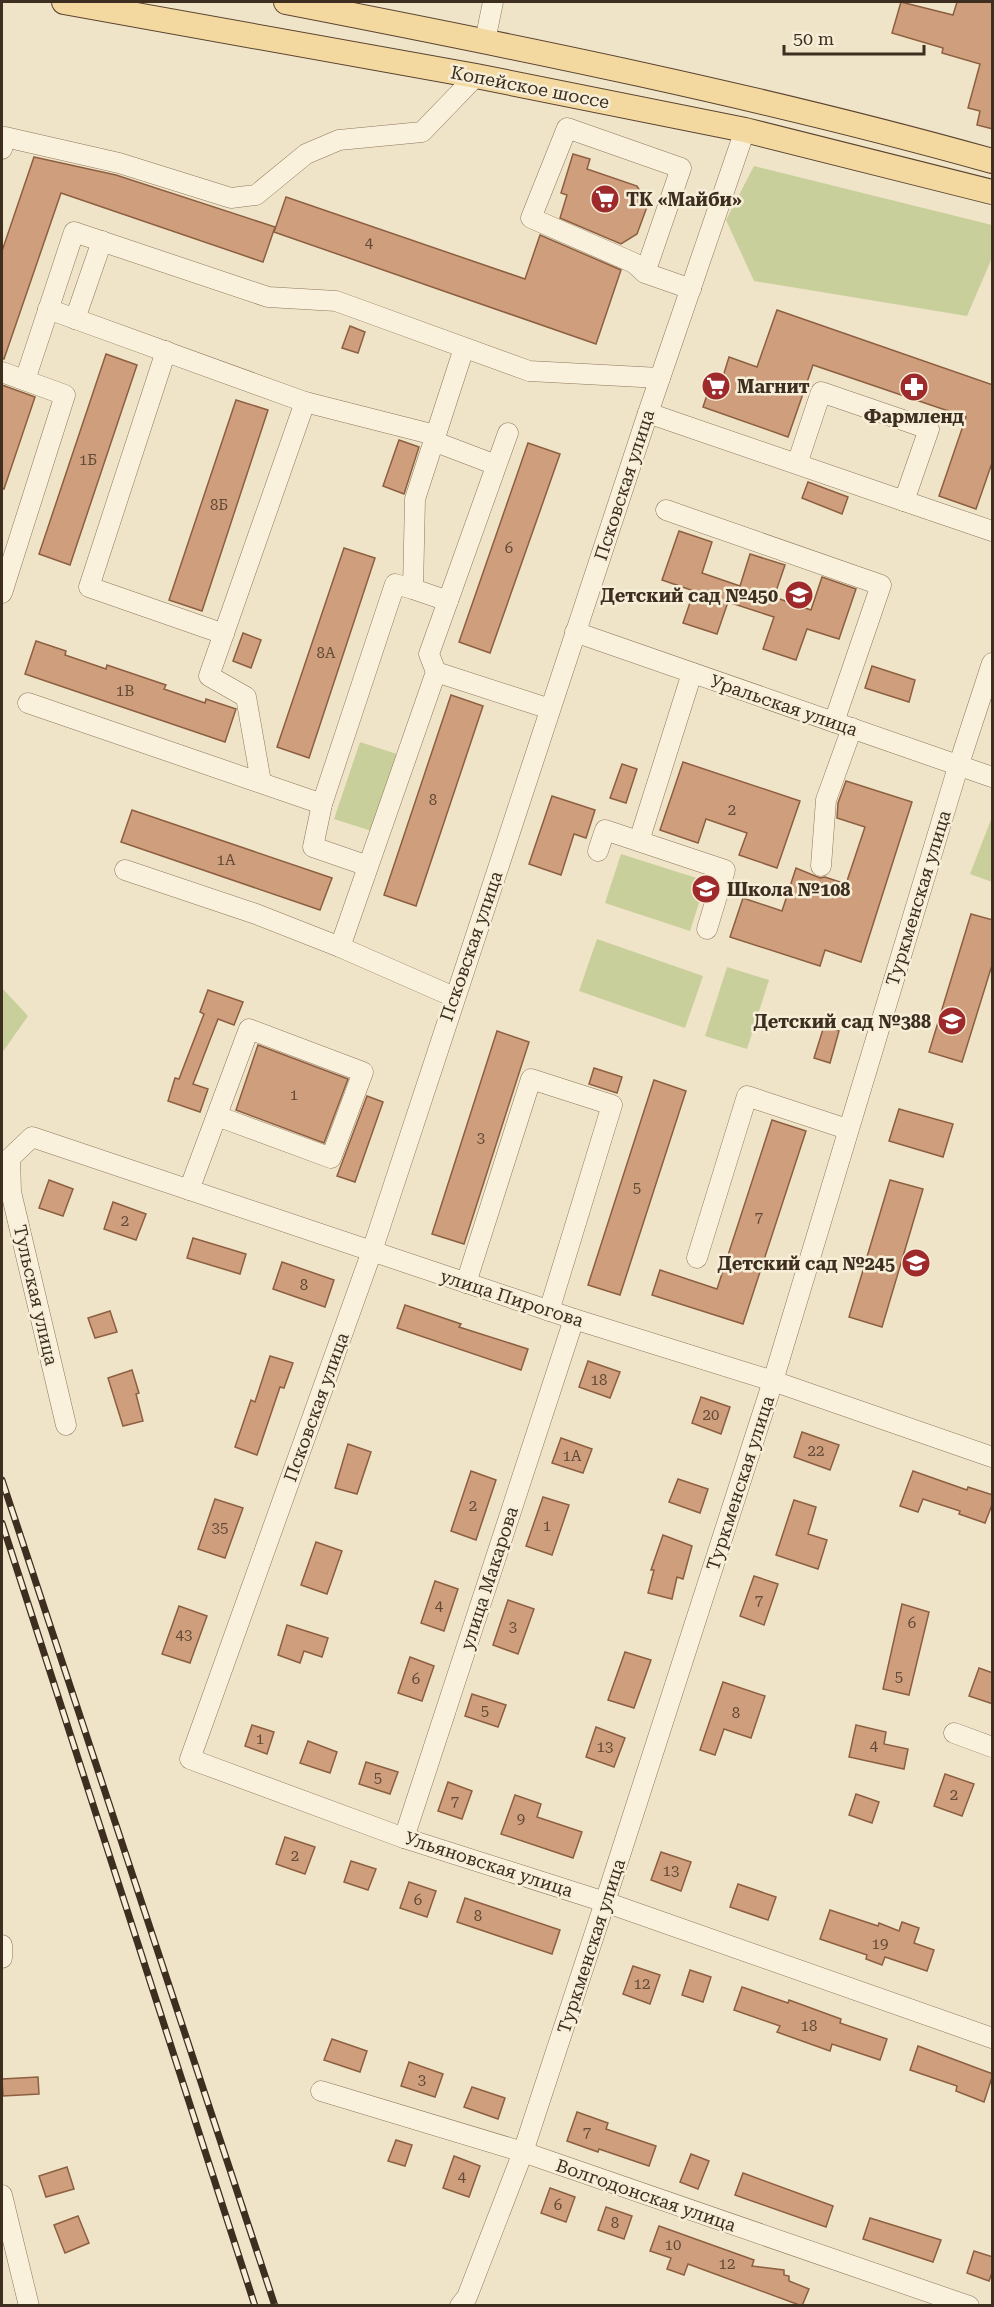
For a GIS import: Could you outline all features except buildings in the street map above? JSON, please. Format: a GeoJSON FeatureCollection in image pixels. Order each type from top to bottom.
{"type":"FeatureCollection","features":[{"type":"Feature","properties":{"kind":"main road","name":"Копейское шоссе"},"geometry":{"type":"LineString","coordinates":[[64,2],[476,76],[745,130],[993,192]]}},
{"type":"Feature","properties":{"kind":"main road","name":"Копейское шоссе"},"geometry":{"type":"LineString","coordinates":[[286,2],[485,41],[762,101],[901,135],[993,161]]}},
{"type":"Feature","properties":{"kind":"main road"},"geometry":{"type":"LineString","coordinates":[[476,76],[485,41]]}},
{"type":"Feature","properties":{"kind":"street"},"geometry":{"type":"LineString","coordinates":[[485,41],[492,2]]}},
{"type":"Feature","properties":{"kind":"street"},"geometry":{"type":"LineString","coordinates":[[2,140],[119,163],[231,198],[256,195],[306,154],[339,140],[422,132],[476,76]]}},
{"type":"Feature","properties":{"kind":"street"},"geometry":{"type":"LineString","coordinates":[[645,273],[681,168],[567,128],[531,218],[634,263],[645,273],[691,289]]}},
{"type":"Feature","properties":{"kind":"street","name":"Псковская улица"},"geometry":{"type":"LineString","coordinates":[[190,1760],[372,1251],[575,632],[745,130]]}},
{"type":"Feature","properties":{"kind":"street"},"geometry":{"type":"LineString","coordinates":[[25,380],[74,232],[268,297],[336,301],[530,371],[660,378]]}},
{"type":"Feature","properties":{"kind":"street"},"geometry":{"type":"LineString","coordinates":[[75,319],[102,241]]}},
{"type":"Feature","properties":{"kind":"street"},"geometry":{"type":"LineString","coordinates":[[48,309],[305,402],[434,438],[496,465]]}},
{"type":"Feature","properties":{"kind":"street"},"geometry":{"type":"LineString","coordinates":[[413,589],[415,499],[464,348]]}},
{"type":"Feature","properties":{"kind":"street"},"geometry":{"type":"LineString","coordinates":[[166,351],[89,587],[224,634]]}},
{"type":"Feature","properties":{"kind":"street"},"geometry":{"type":"LineString","coordinates":[[2,372],[65,394],[2,593]]}},
{"type":"Feature","properties":{"kind":"street"},"geometry":{"type":"LineString","coordinates":[[797,464],[821,392],[929,429],[904,501]]}},
{"type":"Feature","properties":{"kind":"street"},"geometry":{"type":"LineString","coordinates":[[261,782],[246,697],[209,676],[305,402]]}},
{"type":"Feature","properties":{"kind":"street"},"geometry":{"type":"LineString","coordinates":[[648,413],[993,531]]}},
{"type":"Feature","properties":{"kind":"street"},"geometry":{"type":"LineString","coordinates":[[340,947],[436,672],[429,654],[508,433]]}},
{"type":"Feature","properties":{"kind":"street"},"geometry":{"type":"LineString","coordinates":[[666,510],[881,585],[843,725],[826,800],[821,866]]}},
{"type":"Feature","properties":{"kind":"street"},"geometry":{"type":"LineString","coordinates":[[368,866],[313,847],[322,804],[396,584],[448,601]]}},
{"type":"Feature","properties":{"kind":"street","name":"Уральская улица"},"geometry":{"type":"LineString","coordinates":[[575,632],[958,767],[993,777]]}},
{"type":"Feature","properties":{"kind":"street","name":"Туркменская улица"},"geometry":{"type":"LineString","coordinates":[[470,2303],[523,2152],[773,1382],[847,1129],[958,767],[993,663]]}},
{"type":"Feature","properties":{"kind":"street"},"geometry":{"type":"LineString","coordinates":[[436,672],[550,709]]}},
{"type":"Feature","properties":{"kind":"street"},"geometry":{"type":"LineString","coordinates":[[639,841],[692,673]]}},
{"type":"Feature","properties":{"kind":"street"},"geometry":{"type":"LineString","coordinates":[[28,704],[322,804]]}},
{"type":"Feature","properties":{"kind":"street"},"geometry":{"type":"LineString","coordinates":[[598,851],[605,830],[725,870],[707,928]]}},
{"type":"Feature","properties":{"kind":"street"},"geometry":{"type":"LineString","coordinates":[[125,870],[256,914],[340,947],[454,997]]}},
{"type":"Feature","properties":{"kind":"street"},"geometry":{"type":"LineString","coordinates":[[189,1190],[249,1029],[363,1071],[331,1158],[217,1116]]}},
{"type":"Feature","properties":{"kind":"street"},"geometry":{"type":"LineString","coordinates":[[466,1283],[531,1079],[612,1105],[549,1311]]}},
{"type":"Feature","properties":{"kind":"street"},"geometry":{"type":"LineString","coordinates":[[697,1258],[747,1096],[847,1129]]}},
{"type":"Feature","properties":{"kind":"street","name":"улица Пирогова"},"geometry":{"type":"LineString","coordinates":[[32,1137],[993,1457]]}},
{"type":"Feature","properties":{"kind":"street","name":"Тульская улица"},"geometry":{"type":"LineString","coordinates":[[32,1137],[10,1158],[11,1192],[66,1425]]}},
{"type":"Feature","properties":{"kind":"street","name":"улица Макарова"},"geometry":{"type":"LineString","coordinates":[[405,1838],[574,1319]]}},
{"type":"Feature","properties":{"kind":"street"},"geometry":{"type":"LineString","coordinates":[[954,1733],[993,1747]]}},
{"type":"Feature","properties":{"kind":"street","name":"Ульяновская улица"},"geometry":{"type":"LineString","coordinates":[[190,1760],[405,1838],[605,1902],[993,2038]]}},
{"type":"Feature","properties":{"kind":"street"},"geometry":{"type":"LineString","coordinates":[[2,1945],[2,1958]]}},
{"type":"Feature","properties":{"kind":"street","name":"Волгодонская улица"},"geometry":{"type":"LineString","coordinates":[[321,2091],[523,2152],[969,2306]]}},
{"type":"Feature","properties":{"kind":"street"},"geometry":{"type":"LineString","coordinates":[[2,2195],[29,2306]]}},
{"type":"Feature","properties":{"kind":"green space"},"geometry":{"type":"Polygon","coordinates":[[[754,166],[992,225],[992,258],[967,316],[754,281],[726,220],[754,166]]]}},
{"type":"Feature","properties":{"kind":"green space"},"geometry":{"type":"Polygon","coordinates":[[[360,742],[403,756],[378,833],[334,819],[360,742]]]}},
{"type":"Feature","properties":{"kind":"green space"},"geometry":{"type":"Polygon","coordinates":[[[992,817],[992,882],[970,874],[992,817]]]}},
{"type":"Feature","properties":{"kind":"green space"},"geometry":{"type":"Polygon","coordinates":[[[621,854],[706,881],[690,931],[605,903],[621,854]]]}},
{"type":"Feature","properties":{"kind":"green space"},"geometry":{"type":"Polygon","coordinates":[[[597,939],[703,976],[685,1028],[579,991],[597,939]]]}},
{"type":"Feature","properties":{"kind":"green space"},"geometry":{"type":"Polygon","coordinates":[[[727,967],[769,980],[747,1049],[705,1036],[727,967]]]}},
{"type":"Feature","properties":{"kind":"green space"},"geometry":{"type":"Polygon","coordinates":[[[2,988],[28,1016],[2,1053],[2,988]]]}},
{"type":"Feature","properties":{"kind":"railway"},"geometry":{"type":"LineString","coordinates":[[2,1480],[275,2306]]}},
{"type":"Feature","properties":{"kind":"railway"},"geometry":{"type":"LineString","coordinates":[[2,1523],[255,2306]]}},
{"type":"Feature","properties":{"kind":"place","name":"ТК «Майби»"},"geometry":{"type":"Point","coordinates":[605,199]}},
{"type":"Feature","properties":{"kind":"place","name":"Магнит"},"geometry":{"type":"Point","coordinates":[716,386]}},
{"type":"Feature","properties":{"kind":"place","name":"Фармленд"},"geometry":{"type":"Point","coordinates":[914,387]}},
{"type":"Feature","properties":{"kind":"place","name":"Детский сад №450"},"geometry":{"type":"Point","coordinates":[799,595]}},
{"type":"Feature","properties":{"kind":"place","name":"Школа №108"},"geometry":{"type":"Point","coordinates":[706,889]}},
{"type":"Feature","properties":{"kind":"place","name":"Детский сад №388"},"geometry":{"type":"Point","coordinates":[952,1021]}},
{"type":"Feature","properties":{"kind":"place","name":"Детский сад №245"},"geometry":{"type":"Point","coordinates":[916,1263]}}]}
